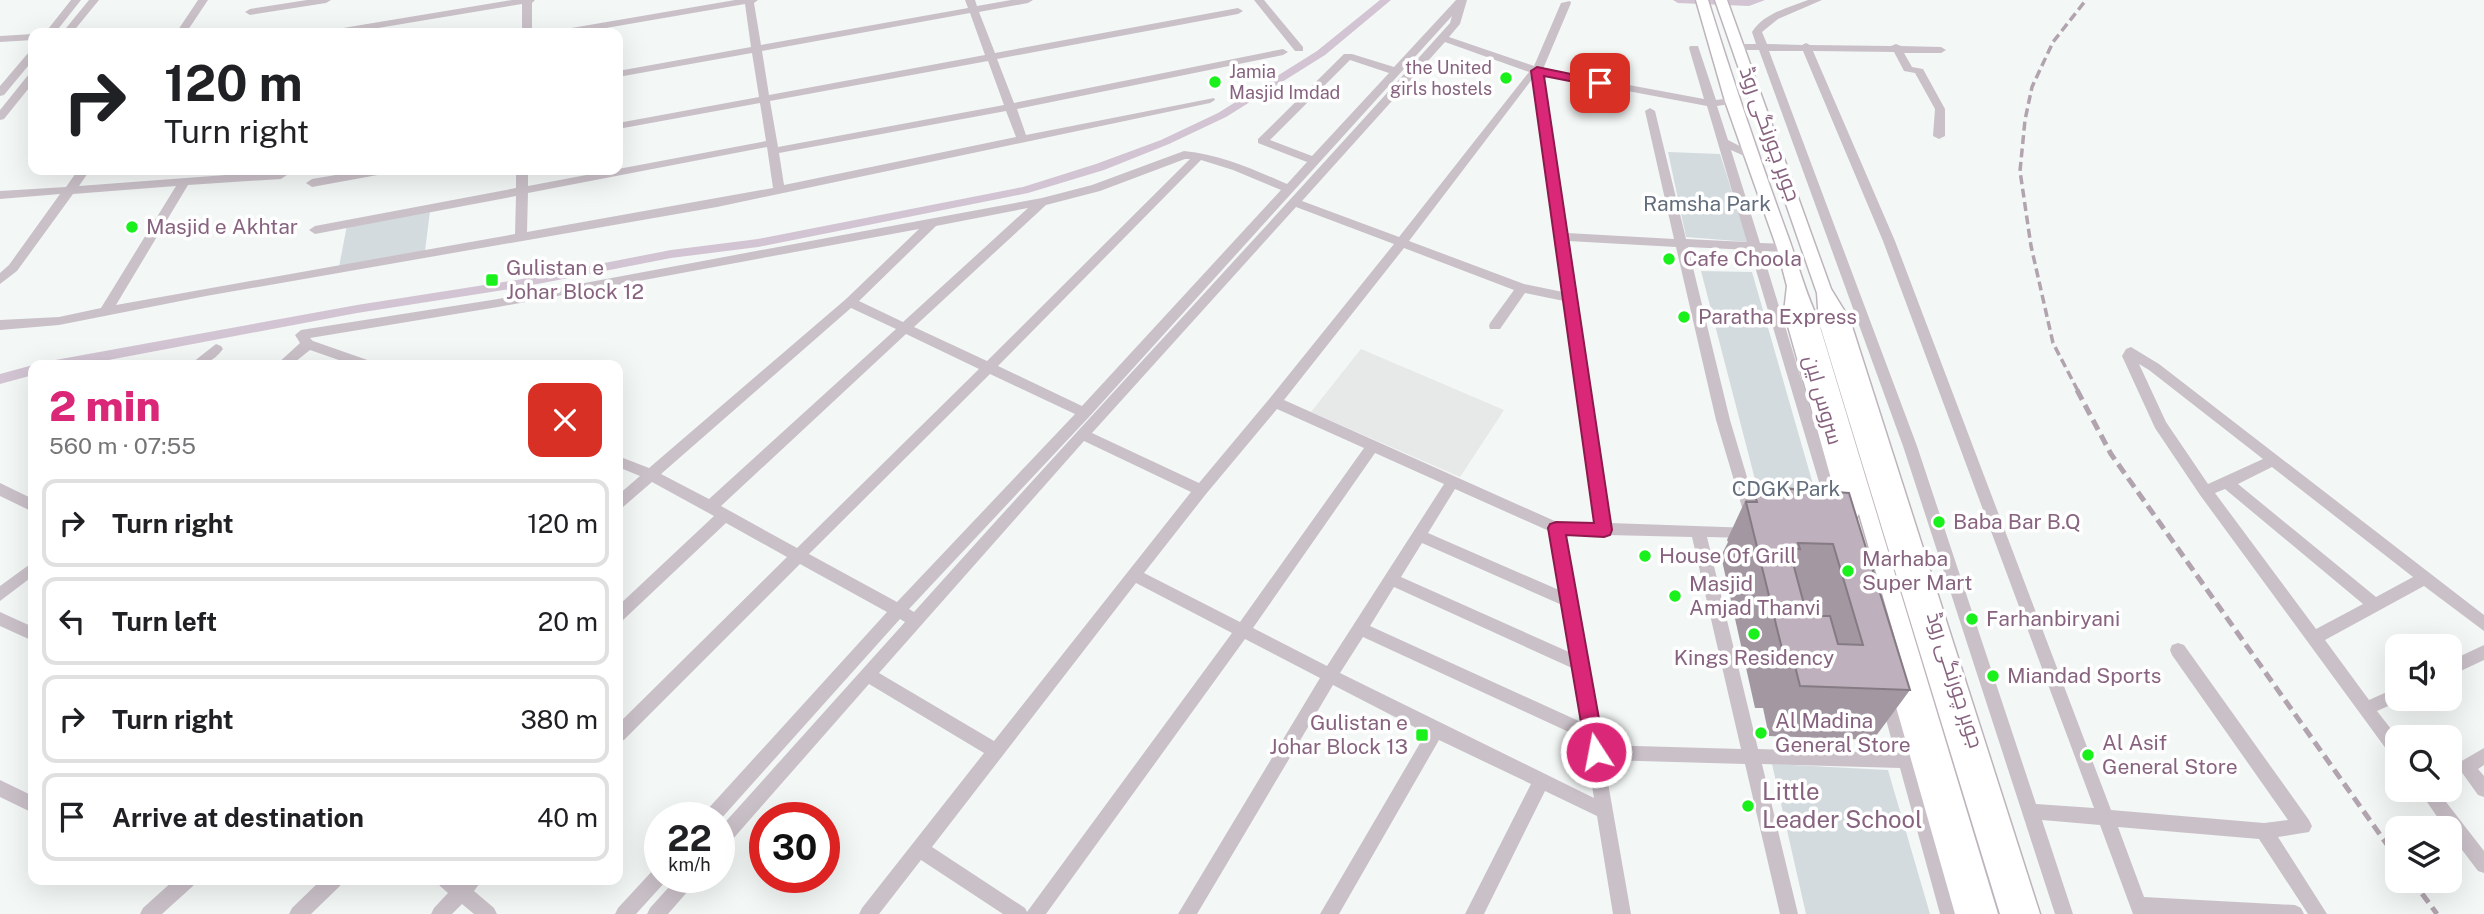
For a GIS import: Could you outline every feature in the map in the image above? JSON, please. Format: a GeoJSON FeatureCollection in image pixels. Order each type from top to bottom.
{"type":"FeatureCollection","features":[{"type":"Feature","properties":{"kind":"main road","name":"جوہر چورنگی روڈ"},"geometry":{"type":"LineString","coordinates":[[1702,0],[1732,101],[1785,248],[1795,286],[1809,317],[1987,914]]}},
{"type":"Feature","properties":{"kind":"main road","name":"جوہر چورنگی روڈ"},"geometry":{"type":"LineString","coordinates":[[1721,0],[1823,289],[1827,322],[2011,914]]}},
{"type":"Feature","properties":{"kind":"main road","name":"جوہر چورنگی روڈ"},"geometry":{"type":"LineString","coordinates":[[1795,286],[1784,312],[1966,914]]}},
{"type":"Feature","properties":{"kind":"main road","name":"جوہر چورنگی روڈ"},"geometry":{"type":"LineString","coordinates":[[1823,289],[1842,320],[2029,914]]}},
{"type":"Feature","properties":{"kind":"street"},"geometry":{"type":"LineString","coordinates":[[54,28],[76,0]]}},
{"type":"Feature","properties":{"kind":"street"},"geometry":{"type":"LineString","coordinates":[[71,28],[94,0]]}},
{"type":"Feature","properties":{"kind":"street"},"geometry":{"type":"LineString","coordinates":[[184,28],[204,0]]}},
{"type":"Feature","properties":{"kind":"street"},"geometry":{"type":"LineString","coordinates":[[250,12],[326,0]]}},
{"type":"Feature","properties":{"kind":"street"},"geometry":{"type":"LineString","coordinates":[[361,28],[528,0],[527,28]]}},
{"type":"Feature","properties":{"kind":"street"},"geometry":{"type":"LineString","coordinates":[[589,28],[750,0],[779,189]]}},
{"type":"Feature","properties":{"kind":"street"},"geometry":{"type":"LineString","coordinates":[[623,73],[971,5],[1028,0]]}},
{"type":"Feature","properties":{"kind":"street"},"geometry":{"type":"LineString","coordinates":[[1259,0],[1299,49]]}},
{"type":"Feature","properties":{"kind":"street"},"geometry":{"type":"LineString","coordinates":[[726,802],[898,611],[1084,413],[1136,364],[1294,202],[1455,24],[1461,0]]}},
{"type":"Feature","properties":{"kind":"street"},"geometry":{"type":"LineString","coordinates":[[735,824],[1082,434],[1136,364],[1287,188],[1461,0]]}},
{"type":"Feature","properties":{"kind":"street"},"geometry":{"type":"LineString","coordinates":[[1817,0],[1759,26],[1757,32],[1910,446],[2064,914]]}},
{"type":"Feature","properties":{"kind":"street"},"geometry":{"type":"LineString","coordinates":[[1566,3],[1537,71],[1604,530]]}},
{"type":"Feature","properties":{"kind":"street"},"geometry":{"type":"LineString","coordinates":[[971,5],[1022,138]]}},
{"type":"Feature","properties":{"kind":"street"},"geometry":{"type":"LineString","coordinates":[[623,125],[1238,11]]}},
{"type":"Feature","properties":{"kind":"street"},"geometry":{"type":"LineString","coordinates":[[0,38],[28,37]]}},
{"type":"Feature","properties":{"kind":"street"},"geometry":{"type":"LineString","coordinates":[[1443,38],[1537,71],[1711,104],[1732,101]]}},
{"type":"Feature","properties":{"kind":"street"},"geometry":{"type":"LineString","coordinates":[[1806,46],[1894,254],[2141,910],[2295,914]]}},
{"type":"Feature","properties":{"kind":"street"},"geometry":{"type":"LineString","coordinates":[[1739,47],[1896,47],[1941,50]]}},
{"type":"Feature","properties":{"kind":"street"},"geometry":{"type":"LineString","coordinates":[[1896,47],[1908,69],[1919,71],[1939,107],[1939,136]]}},
{"type":"Feature","properties":{"kind":"street","name":"سروس لین"},"geometry":{"type":"LineString","coordinates":[[1694,48],[1756,247],[1784,312],[1839,528]]}},
{"type":"Feature","properties":{"kind":"street"},"geometry":{"type":"LineString","coordinates":[[623,172],[1010,107],[1283,52]]}},
{"type":"Feature","properties":{"kind":"street"},"geometry":{"type":"LineString","coordinates":[[1312,160],[1262,141],[1348,56],[1394,71]]}},
{"type":"Feature","properties":{"kind":"street"},"geometry":{"type":"LineString","coordinates":[[0,93],[28,60]]}},
{"type":"Feature","properties":{"kind":"street"},"geometry":{"type":"LineString","coordinates":[[869,914],[1201,490],[1402,242],[1529,76],[1537,71]]}},
{"type":"Feature","properties":{"kind":"street"},"geometry":{"type":"LineString","coordinates":[[0,117],[28,82]]}},
{"type":"Feature","properties":{"kind":"street"},"geometry":{"type":"LineString","coordinates":[[0,325],[59,321],[521,237],[779,189],[1210,100]]}},
{"type":"Feature","properties":{"kind":"street"},"geometry":{"type":"LineString","coordinates":[[1275,402],[1556,528],[1698,533],[1756,532],[1723,420],[1650,111]]}},
{"type":"Feature","properties":{"kind":"street"},"geometry":{"type":"LineString","coordinates":[[1723,142],[1753,156]]}},
{"type":"Feature","properties":{"kind":"street"},"geometry":{"type":"LineString","coordinates":[[354,360],[308,344],[301,335],[498,303],[1042,202],[1096,188],[1184,155],[1199,156],[1287,188]]}},
{"type":"Feature","properties":{"kind":"street"},"geometry":{"type":"LineString","coordinates":[[623,730],[796,556],[990,369],[1199,156]]}},
{"type":"Feature","properties":{"kind":"street"},"geometry":{"type":"LineString","coordinates":[[0,280],[13,268],[80,175]]}},
{"type":"Feature","properties":{"kind":"street"},"geometry":{"type":"LineString","coordinates":[[0,195],[281,175]]}},
{"type":"Feature","properties":{"kind":"street"},"geometry":{"type":"LineString","coordinates":[[312,183],[356,175]]}},
{"type":"Feature","properties":{"kind":"street"},"geometry":{"type":"LineString","coordinates":[[521,237],[522,175]]}},
{"type":"Feature","properties":{"kind":"street"},"geometry":{"type":"LineString","coordinates":[[315,230],[606,175]]}},
{"type":"Feature","properties":{"kind":"street"},"geometry":{"type":"LineString","coordinates":[[107,311],[183,184]]}},
{"type":"Feature","properties":{"kind":"street"},"geometry":{"type":"LineString","coordinates":[[623,610],[717,511],[903,329],[1042,202]]}},
{"type":"Feature","properties":{"kind":"street"},"geometry":{"type":"LineString","coordinates":[[1294,202],[1522,288],[1570,298]]}},
{"type":"Feature","properties":{"kind":"street"},"geometry":{"type":"LineString","coordinates":[[623,498],[850,302],[932,223]]}},
{"type":"Feature","properties":{"kind":"street"},"geometry":{"type":"LineString","coordinates":[[1560,237],[1785,248]]}},
{"type":"Feature","properties":{"kind":"street"},"geometry":{"type":"LineString","coordinates":[[1495,326],[1522,288]]}},
{"type":"Feature","properties":{"kind":"street"},"geometry":{"type":"LineString","coordinates":[[850,302],[1084,413]]}},
{"type":"Feature","properties":{"kind":"street"},"geometry":{"type":"LineString","coordinates":[[288,360],[308,344]]}},
{"type":"Feature","properties":{"kind":"street"},"geometry":{"type":"LineString","coordinates":[[202,360],[216,349]]}},
{"type":"Feature","properties":{"kind":"street"},"geometry":{"type":"LineString","coordinates":[[2385,735],[2205,491],[2160,424],[2129,356],[2131,352],[2154,367],[2484,624]]}},
{"type":"Feature","properties":{"kind":"street"},"geometry":{"type":"LineString","coordinates":[[1082,434],[1201,490]]}},
{"type":"Feature","properties":{"kind":"street"},"geometry":{"type":"LineString","coordinates":[[1035,914],[1243,630],[1373,446]]}},
{"type":"Feature","properties":{"kind":"street"},"geometry":{"type":"LineString","coordinates":[[2205,491],[2274,460]]}},
{"type":"Feature","properties":{"kind":"street"},"geometry":{"type":"LineString","coordinates":[[623,463],[650,474],[917,621]]}},
{"type":"Feature","properties":{"kind":"street"},"geometry":{"type":"LineString","coordinates":[[1187,914],[1330,676],[1453,481]]}},
{"type":"Feature","properties":{"kind":"street"},"geometry":{"type":"LineString","coordinates":[[2227,483],[2374,605]]}},
{"type":"Feature","properties":{"kind":"street"},"geometry":{"type":"LineString","coordinates":[[0,489],[28,499]]}},
{"type":"Feature","properties":{"kind":"street"},"geometry":{"type":"LineString","coordinates":[[1556,528],[1622,914]]}},
{"type":"Feature","properties":{"kind":"street"},"geometry":{"type":"LineString","coordinates":[[1698,533],[1789,914]]}},
{"type":"Feature","properties":{"kind":"street"},"geometry":{"type":"LineString","coordinates":[[1419,535],[1568,601]]}},
{"type":"Feature","properties":{"kind":"street"},"geometry":{"type":"LineString","coordinates":[[0,595],[28,572]]}},
{"type":"Feature","properties":{"kind":"street"},"geometry":{"type":"LineString","coordinates":[[1134,575],[1436,730],[1605,812]]}},
{"type":"Feature","properties":{"kind":"street"},"geometry":{"type":"LineString","coordinates":[[2313,639],[2425,578]]}},
{"type":"Feature","properties":{"kind":"street"},"geometry":{"type":"LineString","coordinates":[[1391,579],[1580,664]]}},
{"type":"Feature","properties":{"kind":"street"},"geometry":{"type":"LineString","coordinates":[[0,619],[28,632]]}},
{"type":"Feature","properties":{"kind":"street"},"geometry":{"type":"LineString","coordinates":[[1360,628],[1594,743],[1752,755],[1906,761]]}},
{"type":"Feature","properties":{"kind":"street"},"geometry":{"type":"LineString","coordinates":[[2030,811],[2264,831],[2303,826],[2178,650]]}},
{"type":"Feature","properties":{"kind":"street"},"geometry":{"type":"LineString","coordinates":[[2462,663],[2484,652]]}},
{"type":"Feature","properties":{"kind":"street"},"geometry":{"type":"LineString","coordinates":[[1880,670],[1949,914]]}},
{"type":"Feature","properties":{"kind":"street"},"geometry":{"type":"LineString","coordinates":[[868,675],[996,751]]}},
{"type":"Feature","properties":{"kind":"street"},"geometry":{"type":"LineString","coordinates":[[2365,709],[2385,700]]}},
{"type":"Feature","properties":{"kind":"street"},"geometry":{"type":"LineString","coordinates":[[1329,914],[1436,730]]}},
{"type":"Feature","properties":{"kind":"street"},"geometry":{"type":"LineString","coordinates":[[2484,756],[2466,767],[2484,789]]}},
{"type":"Feature","properties":{"kind":"street"},"geometry":{"type":"LineString","coordinates":[[1474,914],[1542,780]]}},
{"type":"Feature","properties":{"kind":"street"},"geometry":{"type":"LineString","coordinates":[[0,789],[28,803]]}},
{"type":"Feature","properties":{"kind":"street"},"geometry":{"type":"LineString","coordinates":[[2436,802],[2484,865]]}},
{"type":"Feature","properties":{"kind":"street"},"geometry":{"type":"LineString","coordinates":[[2264,831],[2318,914]]}},
{"type":"Feature","properties":{"kind":"street"},"geometry":{"type":"LineString","coordinates":[[920,849],[1018,914]]}},
{"type":"Feature","properties":{"kind":"street"},"geometry":{"type":"LineString","coordinates":[[149,914],[180,885]]}},
{"type":"Feature","properties":{"kind":"street"},"geometry":{"type":"LineString","coordinates":[[298,914],[329,885]]}},
{"type":"Feature","properties":{"kind":"street"},"geometry":{"type":"LineString","coordinates":[[440,914],[467,887],[488,914]]}},
{"type":"Feature","properties":{"kind":"street"},"geometry":{"type":"LineString","coordinates":[[624,914],[644,893]]}},
{"type":"Feature","properties":{"kind":"street"},"geometry":{"type":"LineString","coordinates":[[641,896],[658,911],[674,893]]}},
{"type":"Feature","properties":{"kind":"shaded area"},"geometry":{"type":"Polygon","coordinates":[[[1361,349],[1504,410],[1460,477],[1311,412],[1361,349]]]}},
{"type":"Feature","properties":{"kind":"green space","name":"Ramsha Park"},"geometry":{"type":"Polygon","coordinates":[[[1668,152],[1720,154],[1748,242],[1686,237],[1668,152]]]}},
{"type":"Feature","properties":{"kind":"green space"},"geometry":{"type":"Polygon","coordinates":[[[430,211],[425,251],[339,267],[347,225],[430,211]]]}},
{"type":"Feature","properties":{"kind":"green space","name":"CDGK Park"},"geometry":{"type":"Polygon","coordinates":[[[1701,271],[1752,272],[1825,526],[1766,522],[1701,271]]]}},
{"type":"Feature","properties":{"kind":"green space"},"geometry":{"type":"Polygon","coordinates":[[[1772,764],[1888,770],[1930,914],[1806,914],[1772,764]]]}},
{"type":"Feature","properties":{"kind":"building"},"geometry":{"type":"Polygon","coordinates":[[[1752,486],[1849,493],[1910,690],[1800,686],[1793,658],[1784,657],[1746,502],[1757,502],[1752,486]],[[1798,543],[1800,549],[1789,548],[1805,608],[1811,609],[1813,616],[1830,616],[1838,644],[1863,645],[1833,544],[1798,543]]]}},
{"type":"Feature","properties":{"kind":"waterway"},"geometry":{"type":"LineString","coordinates":[[82,360],[357,309],[517,284],[671,254],[758,243],[1024,190],[1100,167],[1165,142],[1222,115],[1321,53],[1386,0]]}},
{"type":"Feature","properties":{"kind":"waterway"},"geometry":{"type":"LineString","coordinates":[[1678,0],[1749,3],[1760,0]]}},
{"type":"Feature","properties":{"kind":"waterway"},"geometry":{"type":"LineString","coordinates":[[0,379],[28,371]]}},
{"type":"Feature","properties":{"kind":"railway"},"geometry":{"type":"LineString","coordinates":[[2078,391],[2053,343],[2031,246],[2020,171],[2025,120],[2032,87],[2053,42],[2086,0]]}},
{"type":"Feature","properties":{"kind":"railway"},"geometry":{"type":"LineString","coordinates":[[2077,390],[2111,454],[2385,842]]}},
{"type":"Feature","properties":{"kind":"railway"},"geometry":{"type":"LineString","coordinates":[[2422,893],[2437,914]]}},
{"type":"Feature","properties":{"kind":"place","name":"the United girls hostels"},"geometry":{"type":"Point","coordinates":[1506,78]}},
{"type":"Feature","properties":{"kind":"place","name":"Jamia Masjid Imdad"},"geometry":{"type":"Point","coordinates":[1215,82]}},
{"type":"Feature","properties":{"kind":"place","name":"Masjid e Akhtar"},"geometry":{"type":"Point","coordinates":[132,227]}},
{"type":"Feature","properties":{"kind":"place","name":"Cafe Choola"},"geometry":{"type":"Point","coordinates":[1669,259]}},
{"type":"Feature","properties":{"kind":"place","name":"Gulistan e Johar Block 12"},"geometry":{"type":"Point","coordinates":[492,280]}},
{"type":"Feature","properties":{"kind":"place","name":"Paratha Express"},"geometry":{"type":"Point","coordinates":[1684,317]}},
{"type":"Feature","properties":{"kind":"place","name":"Baba Bar B.Q"},"geometry":{"type":"Point","coordinates":[1939,522]}},
{"type":"Feature","properties":{"kind":"place","name":"House Of Grill"},"geometry":{"type":"Point","coordinates":[1645,556]}},
{"type":"Feature","properties":{"kind":"place","name":"Marhaba Super Mart"},"geometry":{"type":"Point","coordinates":[1848,571]}},
{"type":"Feature","properties":{"kind":"place","name":"Masjid Amjad Thanvi"},"geometry":{"type":"Point","coordinates":[1675,596]}},
{"type":"Feature","properties":{"kind":"place","name":"Farhanbiryani"},"geometry":{"type":"Point","coordinates":[1972,619]}},
{"type":"Feature","properties":{"kind":"place","name":"Kings Residency"},"geometry":{"type":"Point","coordinates":[1754,634]}},
{"type":"Feature","properties":{"kind":"place","name":"Miandad Sports"},"geometry":{"type":"Point","coordinates":[1993,676]}},
{"type":"Feature","properties":{"kind":"place","name":"Al Madina General Store"},"geometry":{"type":"Point","coordinates":[1761,733]}},
{"type":"Feature","properties":{"kind":"place","name":"Gulistan e Johar Block 13"},"geometry":{"type":"Point","coordinates":[1422,735]}},
{"type":"Feature","properties":{"kind":"place","name":"Al Asif General Store"},"geometry":{"type":"Point","coordinates":[2088,755]}},
{"type":"Feature","properties":{"kind":"place","name":"Little Leader School"},"geometry":{"type":"Point","coordinates":[1748,806]}},
{"type":"Feature","properties":{"kind":"route"},"geometry":{"type":"LineString","coordinates":[[1596,752],[1556,528],[1604,530],[1537,71],[1600,83]]}}]}
